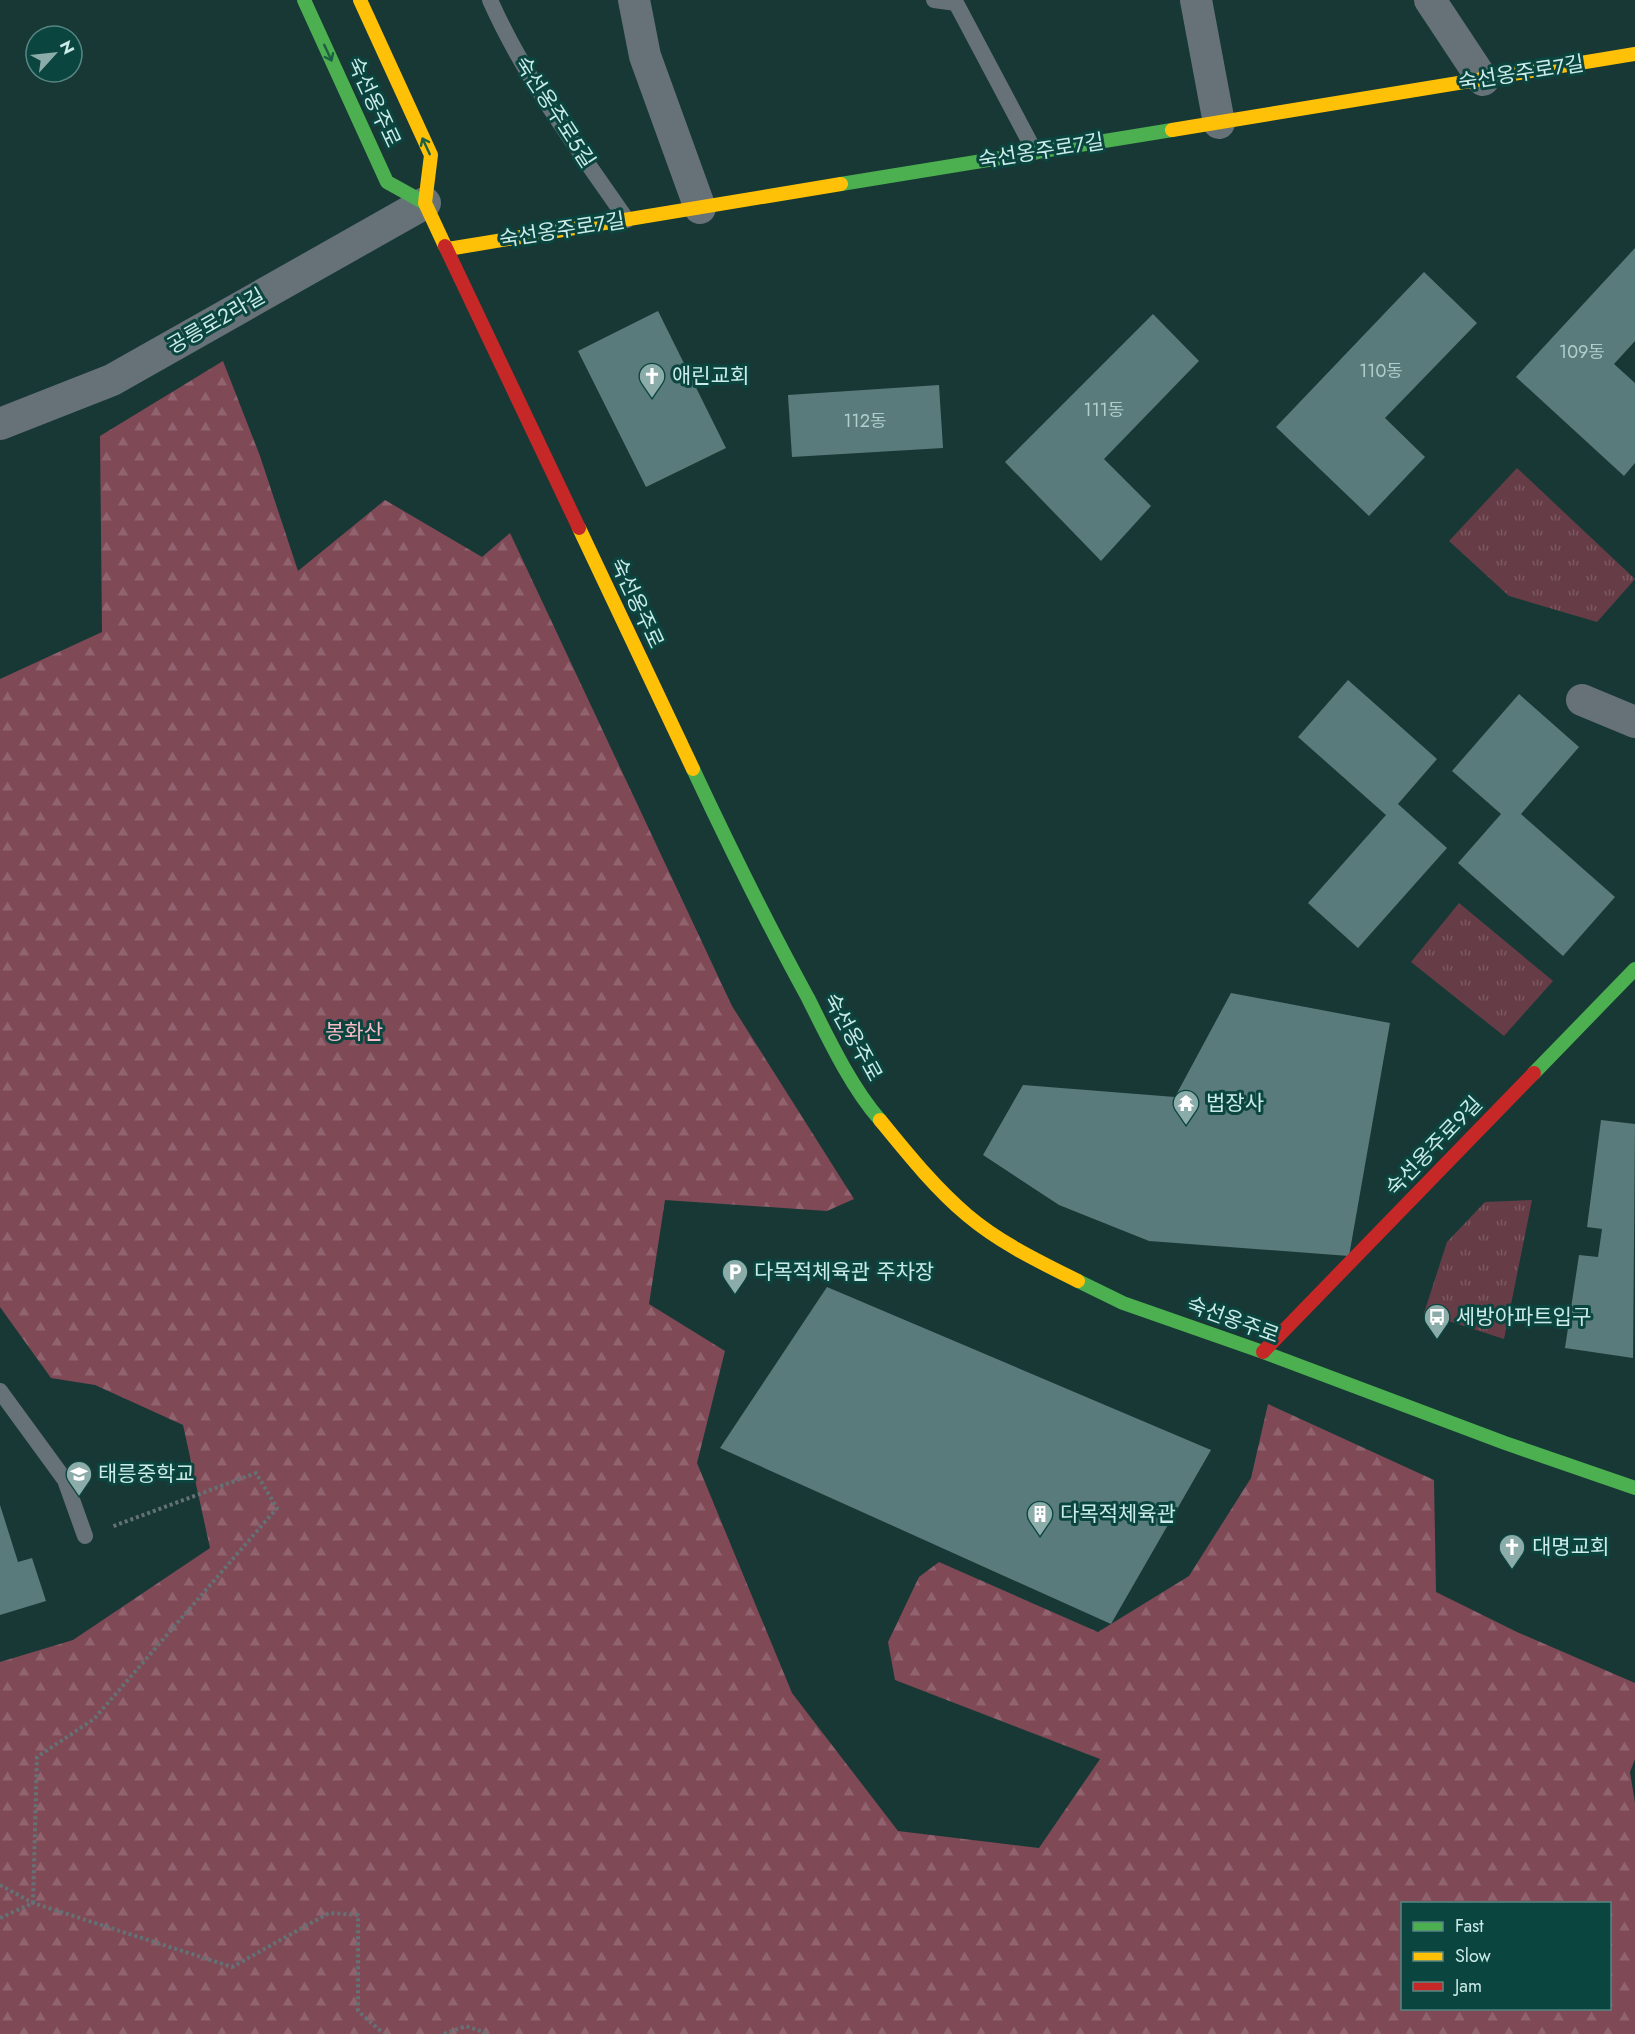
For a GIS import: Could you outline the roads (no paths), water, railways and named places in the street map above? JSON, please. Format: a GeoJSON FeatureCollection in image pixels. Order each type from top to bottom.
{"type":"FeatureCollection","features":[{"type":"Feature","properties":{"kind":"street","name":"숙선옹주로"},"geometry":{"type":"LineString","coordinates":[[304,0],[387,182],[425,203]]}},
{"type":"Feature","properties":{"kind":"street","name":"숙선옹주로"},"geometry":{"type":"LineString","coordinates":[[360,0],[431,156],[425,203],[748,886],[828,1037],[870,1109],[921,1170],[968,1216],[1022,1252],[1123,1303],[1263,1352],[1505,1443],[1635,1488]]}},
{"type":"Feature","properties":{"kind":"street"},"geometry":{"type":"LineString","coordinates":[[634,0],[645,56],[700,208]]}},
{"type":"Feature","properties":{"kind":"street"},"geometry":{"type":"LineString","coordinates":[[1196,0],[1219,123]]}},
{"type":"Feature","properties":{"kind":"street"},"geometry":{"type":"LineString","coordinates":[[1430,0],[1483,80]]}},
{"type":"Feature","properties":{"kind":"street","name":"숙선옹주로7길"},"geometry":{"type":"LineString","coordinates":[[448,249],[1635,54]]}},
{"type":"Feature","properties":{"kind":"street","name":"공릉로2라길"},"geometry":{"type":"LineString","coordinates":[[0,424],[112,380],[425,203]]}},
{"type":"Feature","properties":{"kind":"street"},"geometry":{"type":"LineString","coordinates":[[1582,700],[1635,722]]}},
{"type":"Feature","properties":{"kind":"street","name":"숙선옹주로9길"},"geometry":{"type":"LineString","coordinates":[[1263,1352],[1635,969]]}},
{"type":"Feature","properties":{"kind":"lane","name":"숙선옹주로5길"},"geometry":{"type":"LineString","coordinates":[[490,0],[506,37],[554,114],[627,220]]}},
{"type":"Feature","properties":{"kind":"lane"},"geometry":{"type":"LineString","coordinates":[[934,0],[957,3],[1035,152]]}},
{"type":"Feature","properties":{"kind":"lane"},"geometry":{"type":"LineString","coordinates":[[0,1391],[65,1480],[85,1536]]}},
{"type":"Feature","properties":{"kind":"place","name":"애린교회"},"geometry":{"type":"Point","coordinates":[652,399]}},
{"type":"Feature","properties":{"kind":"place","name":"법장사"},"geometry":{"type":"Point","coordinates":[1186,1126]}},
{"type":"Feature","properties":{"kind":"place","name":"다목적체육관 주차장"},"geometry":{"type":"Point","coordinates":[735,1295]}},
{"type":"Feature","properties":{"kind":"place","name":"세방아파트입구"},"geometry":{"type":"Point","coordinates":[1437,1340]}},
{"type":"Feature","properties":{"kind":"place","name":"태릉중학교"},"geometry":{"type":"Point","coordinates":[79,1497]}},
{"type":"Feature","properties":{"kind":"place","name":"다목적체육관"},"geometry":{"type":"Point","coordinates":[1040,1537]}},
{"type":"Feature","properties":{"kind":"place","name":"대명교회"},"geometry":{"type":"Point","coordinates":[1512,1570]}},
{"type":"Feature","properties":{"kind":"park label","name":"봉화산"},"geometry":{"type":"Point","coordinates":[354,1032]}}]}
